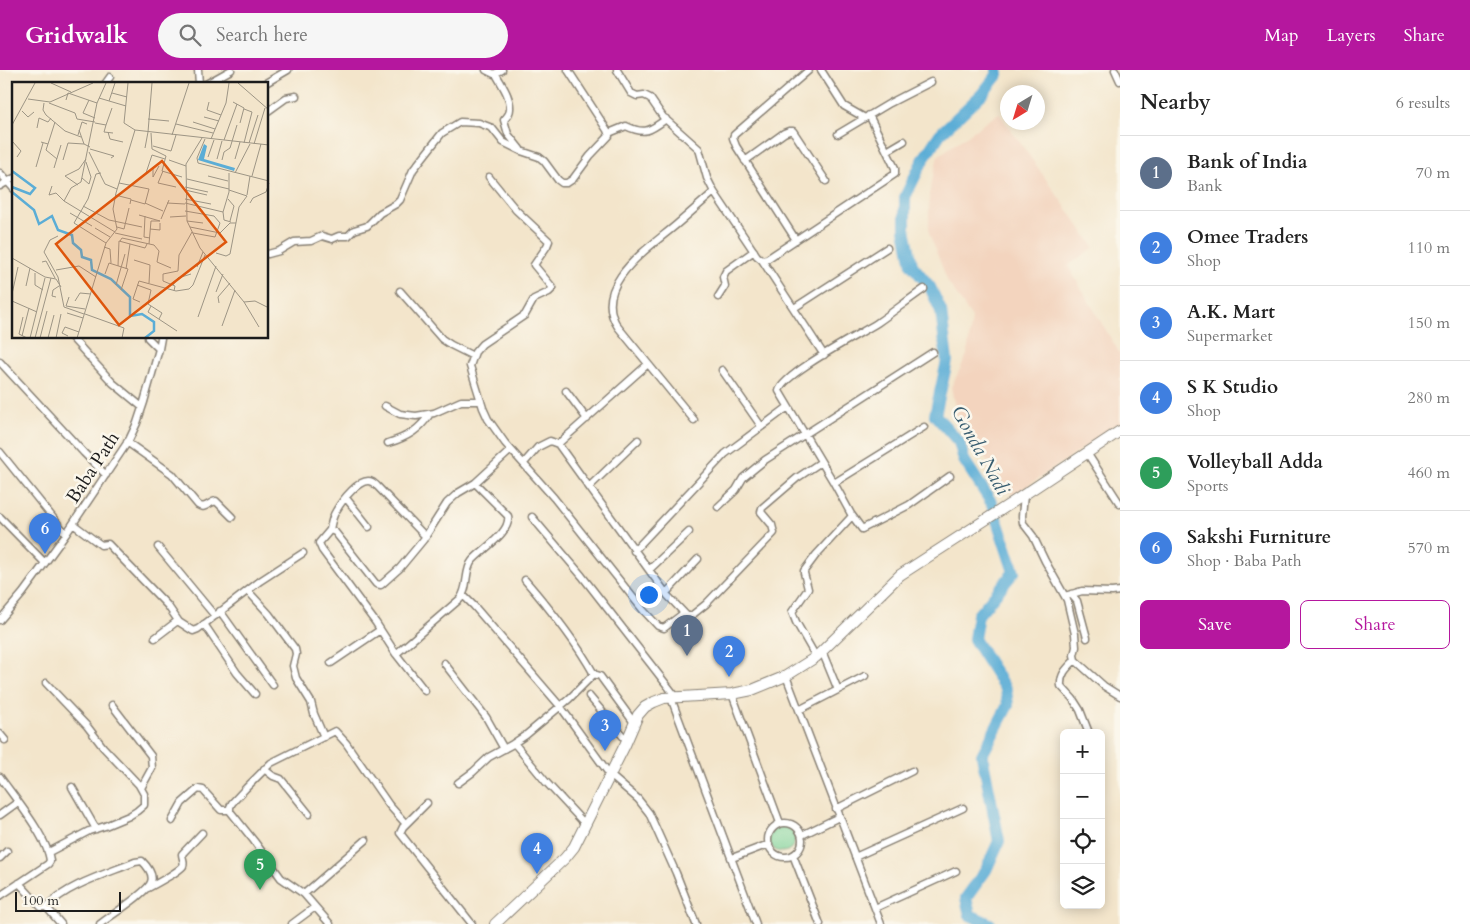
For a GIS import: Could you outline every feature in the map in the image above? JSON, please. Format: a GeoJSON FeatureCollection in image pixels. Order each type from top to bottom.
{"type":"FeatureCollection","features":[{"type":"Feature","properties":{"kind":"main road"},"geometry":{"type":"LineString","coordinates":[[495,924],[565,858],[574,847],[638,715],[645,707],[664,698],[732,694],[752,690],[786,676],[819,654],[893,580],[1120,431]]}},
{"type":"Feature","properties":{"kind":"street"},"geometry":{"type":"LineString","coordinates":[[210,82],[231,70]]}},
{"type":"Feature","properties":{"kind":"street"},"geometry":{"type":"LineString","coordinates":[[267,82],[288,70]]}},
{"type":"Feature","properties":{"kind":"street"},"geometry":{"type":"LineString","coordinates":[[486,70],[491,73],[499,72],[510,107],[510,112],[504,120],[507,133],[522,152]]}},
{"type":"Feature","properties":{"kind":"street"},"geometry":{"type":"LineString","coordinates":[[269,254],[279,251],[296,241],[312,241],[322,236],[332,239],[339,236],[348,236],[354,230],[367,226],[380,213],[400,200],[413,170],[442,134],[457,123],[484,124],[494,129],[503,142],[522,152],[539,157],[558,180],[562,183],[567,183],[573,179],[590,156],[609,136],[609,133],[568,70]]}},
{"type":"Feature","properties":{"kind":"street"},"geometry":{"type":"LineString","coordinates":[[617,70],[631,93],[647,96],[666,120],[699,149],[707,178],[714,192],[762,260],[824,355]]}},
{"type":"Feature","properties":{"kind":"street"},"geometry":{"type":"LineString","coordinates":[[796,240],[745,161],[733,138],[734,135],[809,70]]}},
{"type":"Feature","properties":{"kind":"street"},"geometry":{"type":"LineString","coordinates":[[762,260],[767,259],[895,174],[896,168],[867,116],[844,106],[821,70]]}},
{"type":"Feature","properties":{"kind":"street"},"geometry":{"type":"LineString","coordinates":[[1115,70],[1120,80]]}},
{"type":"Feature","properties":{"kind":"street"},"geometry":{"type":"LineString","coordinates":[[106,82],[110,77]]}},
{"type":"Feature","properties":{"kind":"street"},"geometry":{"type":"LineString","coordinates":[[838,134],[890,102],[931,82]]}},
{"type":"Feature","properties":{"kind":"street"},"geometry":{"type":"LineString","coordinates":[[269,110],[286,98],[296,96]]}},
{"type":"Feature","properties":{"kind":"street"},"geometry":{"type":"LineString","coordinates":[[609,133],[626,126],[646,132],[666,120]]}},
{"type":"Feature","properties":{"kind":"street"},"geometry":{"type":"LineString","coordinates":[[745,161],[784,133],[793,131],[826,182]]}},
{"type":"Feature","properties":{"kind":"street"},"geometry":{"type":"LineString","coordinates":[[887,151],[904,140]]}},
{"type":"Feature","properties":{"kind":"street"},"geometry":{"type":"LineString","coordinates":[[0,173],[12,187]]}},
{"type":"Feature","properties":{"kind":"street"},"geometry":{"type":"LineString","coordinates":[[489,177],[518,212],[549,241],[534,265],[553,288],[534,299],[524,315],[488,339],[478,348],[474,356],[470,366],[488,419],[511,450],[554,498],[643,610],[658,626],[664,628],[684,613]]}},
{"type":"Feature","properties":{"kind":"street"},"geometry":{"type":"LineString","coordinates":[[0,186],[12,179]]}},
{"type":"Feature","properties":{"kind":"street"},"geometry":{"type":"LineString","coordinates":[[694,420],[614,322],[610,307],[614,288],[631,262],[714,192]]}},
{"type":"Feature","properties":{"kind":"street"},"geometry":{"type":"LineString","coordinates":[[794,308],[887,248]]}},
{"type":"Feature","properties":{"kind":"street"},"geometry":{"type":"LineString","coordinates":[[718,297],[725,286],[724,277],[726,271],[754,251]]}},
{"type":"Feature","properties":{"kind":"street"},"geometry":{"type":"LineString","coordinates":[[924,289],[877,323],[797,372],[779,388],[780,394],[860,528],[865,528],[909,505],[950,476]]}},
{"type":"Feature","properties":{"kind":"street"},"geometry":{"type":"LineString","coordinates":[[400,291],[442,339],[451,346],[474,356]]}},
{"type":"Feature","properties":{"kind":"street"},"geometry":{"type":"LineString","coordinates":[[73,339],[113,383],[142,407]]}},
{"type":"Feature","properties":{"kind":"street"},"geometry":{"type":"LineString","coordinates":[[149,339],[159,349]]}},
{"type":"Feature","properties":{"kind":"street","name":"Baba Path"},"geometry":{"type":"LineString","coordinates":[[1,618],[24,593],[73,524],[127,442],[137,423],[161,339]]}},
{"type":"Feature","properties":{"kind":"street"},"geometry":{"type":"LineString","coordinates":[[718,507],[736,490],[743,478],[765,460],[804,433],[933,352]]}},
{"type":"Feature","properties":{"kind":"street"},"geometry":{"type":"LineString","coordinates":[[0,362],[106,475]]}},
{"type":"Feature","properties":{"kind":"street"},"geometry":{"type":"LineString","coordinates":[[558,444],[648,364]]}},
{"type":"Feature","properties":{"kind":"street"},"geometry":{"type":"LineString","coordinates":[[722,370],[762,426]]}},
{"type":"Feature","properties":{"kind":"street"},"geometry":{"type":"LineString","coordinates":[[566,391],[587,419]]}},
{"type":"Feature","properties":{"kind":"street"},"geometry":{"type":"LineString","coordinates":[[385,406],[400,414],[416,416],[430,414],[461,401],[481,401]]}},
{"type":"Feature","properties":{"kind":"street"},"geometry":{"type":"LineString","coordinates":[[634,551],[725,454],[788,407]]}},
{"type":"Feature","properties":{"kind":"street"},"geometry":{"type":"LineString","coordinates":[[388,443],[405,437],[419,428],[430,414]]}},
{"type":"Feature","properties":{"kind":"street"},"geometry":{"type":"LineString","coordinates":[[834,484],[924,427]]}},
{"type":"Feature","properties":{"kind":"street"},"geometry":{"type":"LineString","coordinates":[[589,487],[638,440]]}},
{"type":"Feature","properties":{"kind":"street"},"geometry":{"type":"LineString","coordinates":[[524,463],[543,443],[550,441],[558,444],[648,570],[684,613],[687,616],[691,616],[706,604],[774,533],[774,529],[761,512],[762,508],[797,478],[821,462]]}},
{"type":"Feature","properties":{"kind":"street"},"geometry":{"type":"LineString","coordinates":[[127,442],[172,474],[198,505],[204,507],[216,501],[232,517]]}},
{"type":"Feature","properties":{"kind":"street"},"geometry":{"type":"LineString","coordinates":[[330,530],[340,537],[370,577],[379,585],[400,568],[426,538],[447,503],[474,483],[511,450]]}},
{"type":"Feature","properties":{"kind":"street"},"geometry":{"type":"LineString","coordinates":[[0,452],[66,534]]}},
{"type":"Feature","properties":{"kind":"street"},"geometry":{"type":"LineString","coordinates":[[1087,453],[1120,504]]}},
{"type":"Feature","properties":{"kind":"street"},"geometry":{"type":"LineString","coordinates":[[426,538],[372,482],[368,481],[358,484],[336,510],[330,530],[320,541],[320,547],[396,654],[426,691]]}},
{"type":"Feature","properties":{"kind":"street"},"geometry":{"type":"LineString","coordinates":[[396,654],[463,595],[469,565],[500,535],[508,524],[508,516],[504,511],[474,483]]}},
{"type":"Feature","properties":{"kind":"street"},"geometry":{"type":"LineString","coordinates":[[1024,495],[1023,523],[1033,536],[1045,561],[1068,595],[1077,601],[1087,638]]}},
{"type":"Feature","properties":{"kind":"street"},"geometry":{"type":"LineString","coordinates":[[346,498],[369,527]]}},
{"type":"Feature","properties":{"kind":"street"},"geometry":{"type":"LineString","coordinates":[[838,690],[819,654],[796,622],[792,612],[808,589],[804,571],[852,516]]}},
{"type":"Feature","properties":{"kind":"street"},"geometry":{"type":"LineString","coordinates":[[0,517],[45,563]]}},
{"type":"Feature","properties":{"kind":"street"},"geometry":{"type":"LineString","coordinates":[[532,518],[582,576],[674,698],[756,924]]}},
{"type":"Feature","properties":{"kind":"street"},"geometry":{"type":"LineString","coordinates":[[73,524],[101,545],[108,544],[168,606],[179,622],[193,631],[260,581],[303,553]]}},
{"type":"Feature","properties":{"kind":"street"},"geometry":{"type":"LineString","coordinates":[[648,570],[689,532]]}},
{"type":"Feature","properties":{"kind":"street"},"geometry":{"type":"LineString","coordinates":[[158,547],[217,613],[273,685]]}},
{"type":"Feature","properties":{"kind":"street"},"geometry":{"type":"LineString","coordinates":[[666,593],[698,559]]}},
{"type":"Feature","properties":{"kind":"street"},"geometry":{"type":"LineString","coordinates":[[525,580],[567,631],[583,653],[594,674],[600,676],[635,724]]}},
{"type":"Feature","properties":{"kind":"street"},"geometry":{"type":"LineString","coordinates":[[248,591],[269,614],[296,649],[293,666],[296,678],[312,702],[314,714],[324,737]]}},
{"type":"Feature","properties":{"kind":"street"},"geometry":{"type":"LineString","coordinates":[[1068,595],[1082,591],[1120,591]]}},
{"type":"Feature","properties":{"kind":"street"},"geometry":{"type":"LineString","coordinates":[[463,595],[560,706],[610,774],[638,799],[649,813],[696,924]]}},
{"type":"Feature","properties":{"kind":"street"},"geometry":{"type":"LineString","coordinates":[[1068,595],[1075,634],[1075,660],[1104,686],[1120,696]]}},
{"type":"Feature","properties":{"kind":"street"},"geometry":{"type":"LineString","coordinates":[[156,638],[176,622],[179,622]]}},
{"type":"Feature","properties":{"kind":"street"},"geometry":{"type":"LineString","coordinates":[[204,624],[237,673],[255,694]]}},
{"type":"Feature","properties":{"kind":"street"},"geometry":{"type":"LineString","coordinates":[[331,663],[380,630]]}},
{"type":"Feature","properties":{"kind":"street"},"geometry":{"type":"LineString","coordinates":[[1075,660],[1063,673],[1061,686],[1080,710],[1087,729]]}},
{"type":"Feature","properties":{"kind":"street"},"geometry":{"type":"LineString","coordinates":[[444,663],[486,718],[504,749]]}},
{"type":"Feature","properties":{"kind":"street"},"geometry":{"type":"LineString","coordinates":[[458,783],[489,757],[514,743],[569,699],[594,674]]}},
{"type":"Feature","properties":{"kind":"street"},"geometry":{"type":"LineString","coordinates":[[786,676],[881,924]]}},
{"type":"Feature","properties":{"kind":"street"},"geometry":{"type":"LineString","coordinates":[[799,710],[865,676]]}},
{"type":"Feature","properties":{"kind":"street"},"geometry":{"type":"LineString","coordinates":[[46,683],[87,726],[103,748],[139,784],[144,800],[142,808],[123,819],[89,831],[49,852]]}},
{"type":"Feature","properties":{"kind":"street"},"geometry":{"type":"LineString","coordinates":[[732,694],[780,824]]}},
{"type":"Feature","properties":{"kind":"street"},"geometry":{"type":"LineString","coordinates":[[588,696],[627,741]]}},
{"type":"Feature","properties":{"kind":"street"},"geometry":{"type":"LineString","coordinates":[[112,705],[151,756],[152,768],[141,788]]}},
{"type":"Feature","properties":{"kind":"street"},"geometry":{"type":"LineString","coordinates":[[229,810],[232,803],[264,769],[275,761],[335,731],[346,742],[389,805],[406,824]]}},
{"type":"Feature","properties":{"kind":"street"},"geometry":{"type":"LineString","coordinates":[[514,743],[546,782],[585,824]]}},
{"type":"Feature","properties":{"kind":"street"},"geometry":{"type":"LineString","coordinates":[[264,769],[281,779],[309,814]]}},
{"type":"Feature","properties":{"kind":"street"},"geometry":{"type":"LineString","coordinates":[[836,809],[912,771]]}},
{"type":"Feature","properties":{"kind":"street"},"geometry":{"type":"LineString","coordinates":[[0,776],[46,845],[50,858],[50,862],[0,896]]}},
{"type":"Feature","properties":{"kind":"street"},"geometry":{"type":"LineString","coordinates":[[72,787],[96,829]]}},
{"type":"Feature","properties":{"kind":"street"},"geometry":{"type":"LineString","coordinates":[[172,821],[182,803],[198,789],[203,790],[221,810],[229,810]]}},
{"type":"Feature","properties":{"kind":"street"},"geometry":{"type":"LineString","coordinates":[[0,815],[18,802]]}},
{"type":"Feature","properties":{"kind":"street"},"geometry":{"type":"LineString","coordinates":[[427,803],[400,830],[401,835],[472,924]]}},
{"type":"Feature","properties":{"kind":"street"},"geometry":{"type":"LineString","coordinates":[[855,857],[963,808]]}},
{"type":"Feature","properties":{"kind":"street"},"geometry":{"type":"LineString","coordinates":[[229,810],[281,878],[304,894],[330,924]]}},
{"type":"Feature","properties":{"kind":"street"},"geometry":{"type":"LineString","coordinates":[[802,834],[839,817]]}},
{"type":"Feature","properties":{"kind":"street"},"geometry":{"type":"LineString","coordinates":[[786,823],[796,826],[802,834],[802,844],[793,855],[784,857],[771,849],[769,834],[780,824],[786,823]]}},
{"type":"Feature","properties":{"kind":"street"},"geometry":{"type":"LineString","coordinates":[[100,924],[147,888],[182,867],[184,862],[182,854],[202,832]]}},
{"type":"Feature","properties":{"kind":"street"},"geometry":{"type":"LineString","coordinates":[[304,894],[366,840]]}},
{"type":"Feature","properties":{"kind":"street"},"geometry":{"type":"LineString","coordinates":[[732,858],[769,844]]}},
{"type":"Feature","properties":{"kind":"street"},"geometry":{"type":"LineString","coordinates":[[0,858],[7,851]]}},
{"type":"Feature","properties":{"kind":"street"},"geometry":{"type":"LineString","coordinates":[[793,855],[820,924]]}},
{"type":"Feature","properties":{"kind":"street"},"geometry":{"type":"LineString","coordinates":[[46,908],[53,901],[82,884],[139,860],[144,863],[152,876],[152,881],[147,888]]}},
{"type":"Feature","properties":{"kind":"street"},"geometry":{"type":"LineString","coordinates":[[875,908],[956,872]]}},
{"type":"Feature","properties":{"kind":"street"},"geometry":{"type":"LineString","coordinates":[[19,883],[40,907],[46,908],[62,924]]}},
{"type":"Feature","properties":{"kind":"street"},"geometry":{"type":"LineString","coordinates":[[292,924],[315,907]]}},
{"type":"Feature","properties":{"kind":"shaded area"},"geometry":{"type":"Polygon","coordinates":[[[999,113],[1000,130],[1011,130],[1094,247],[1068,266],[1120,354],[1120,423],[1013,496],[957,419],[951,387],[967,355],[972,318],[948,282],[929,233],[929,194],[938,156],[999,113]]]}},
{"type":"Feature","properties":{"kind":"green space"},"geometry":{"type":"Polygon","coordinates":[[[782,826],[791,830],[795,839],[791,848],[782,852],[773,848],[769,839],[773,830],[782,826]]]}},
{"type":"Feature","properties":{"kind":"waterway","name":"Gonda Nadi"},"geometry":{"type":"LineString","coordinates":[[990,924],[970,915],[966,898],[986,870],[999,841],[982,755],[1008,705],[1006,690],[974,639],[978,615],[1014,572],[991,502],[964,460],[959,442],[935,415],[947,361],[941,311],[930,287],[912,265],[905,229],[905,197],[923,160],[940,134],[982,94],[998,74],[997,70]]}},
{"type":"Feature","properties":{"kind":"place","name":"Sakshi Furniture"},"geometry":{"type":"Point","coordinates":[45,554]}},
{"type":"Feature","properties":{"kind":"place","name":"Bank of India"},"geometry":{"type":"Point","coordinates":[687,656]}},
{"type":"Feature","properties":{"kind":"place","name":"Omee Traders"},"geometry":{"type":"Point","coordinates":[729,677]}},
{"type":"Feature","properties":{"kind":"place","name":"A.K. Mart"},"geometry":{"type":"Point","coordinates":[605,751]}},
{"type":"Feature","properties":{"kind":"place","name":"S K Studio"},"geometry":{"type":"Point","coordinates":[537,874]}},
{"type":"Feature","properties":{"kind":"place","name":"Volleyball Adda"},"geometry":{"type":"Point","coordinates":[260,890]}}]}
